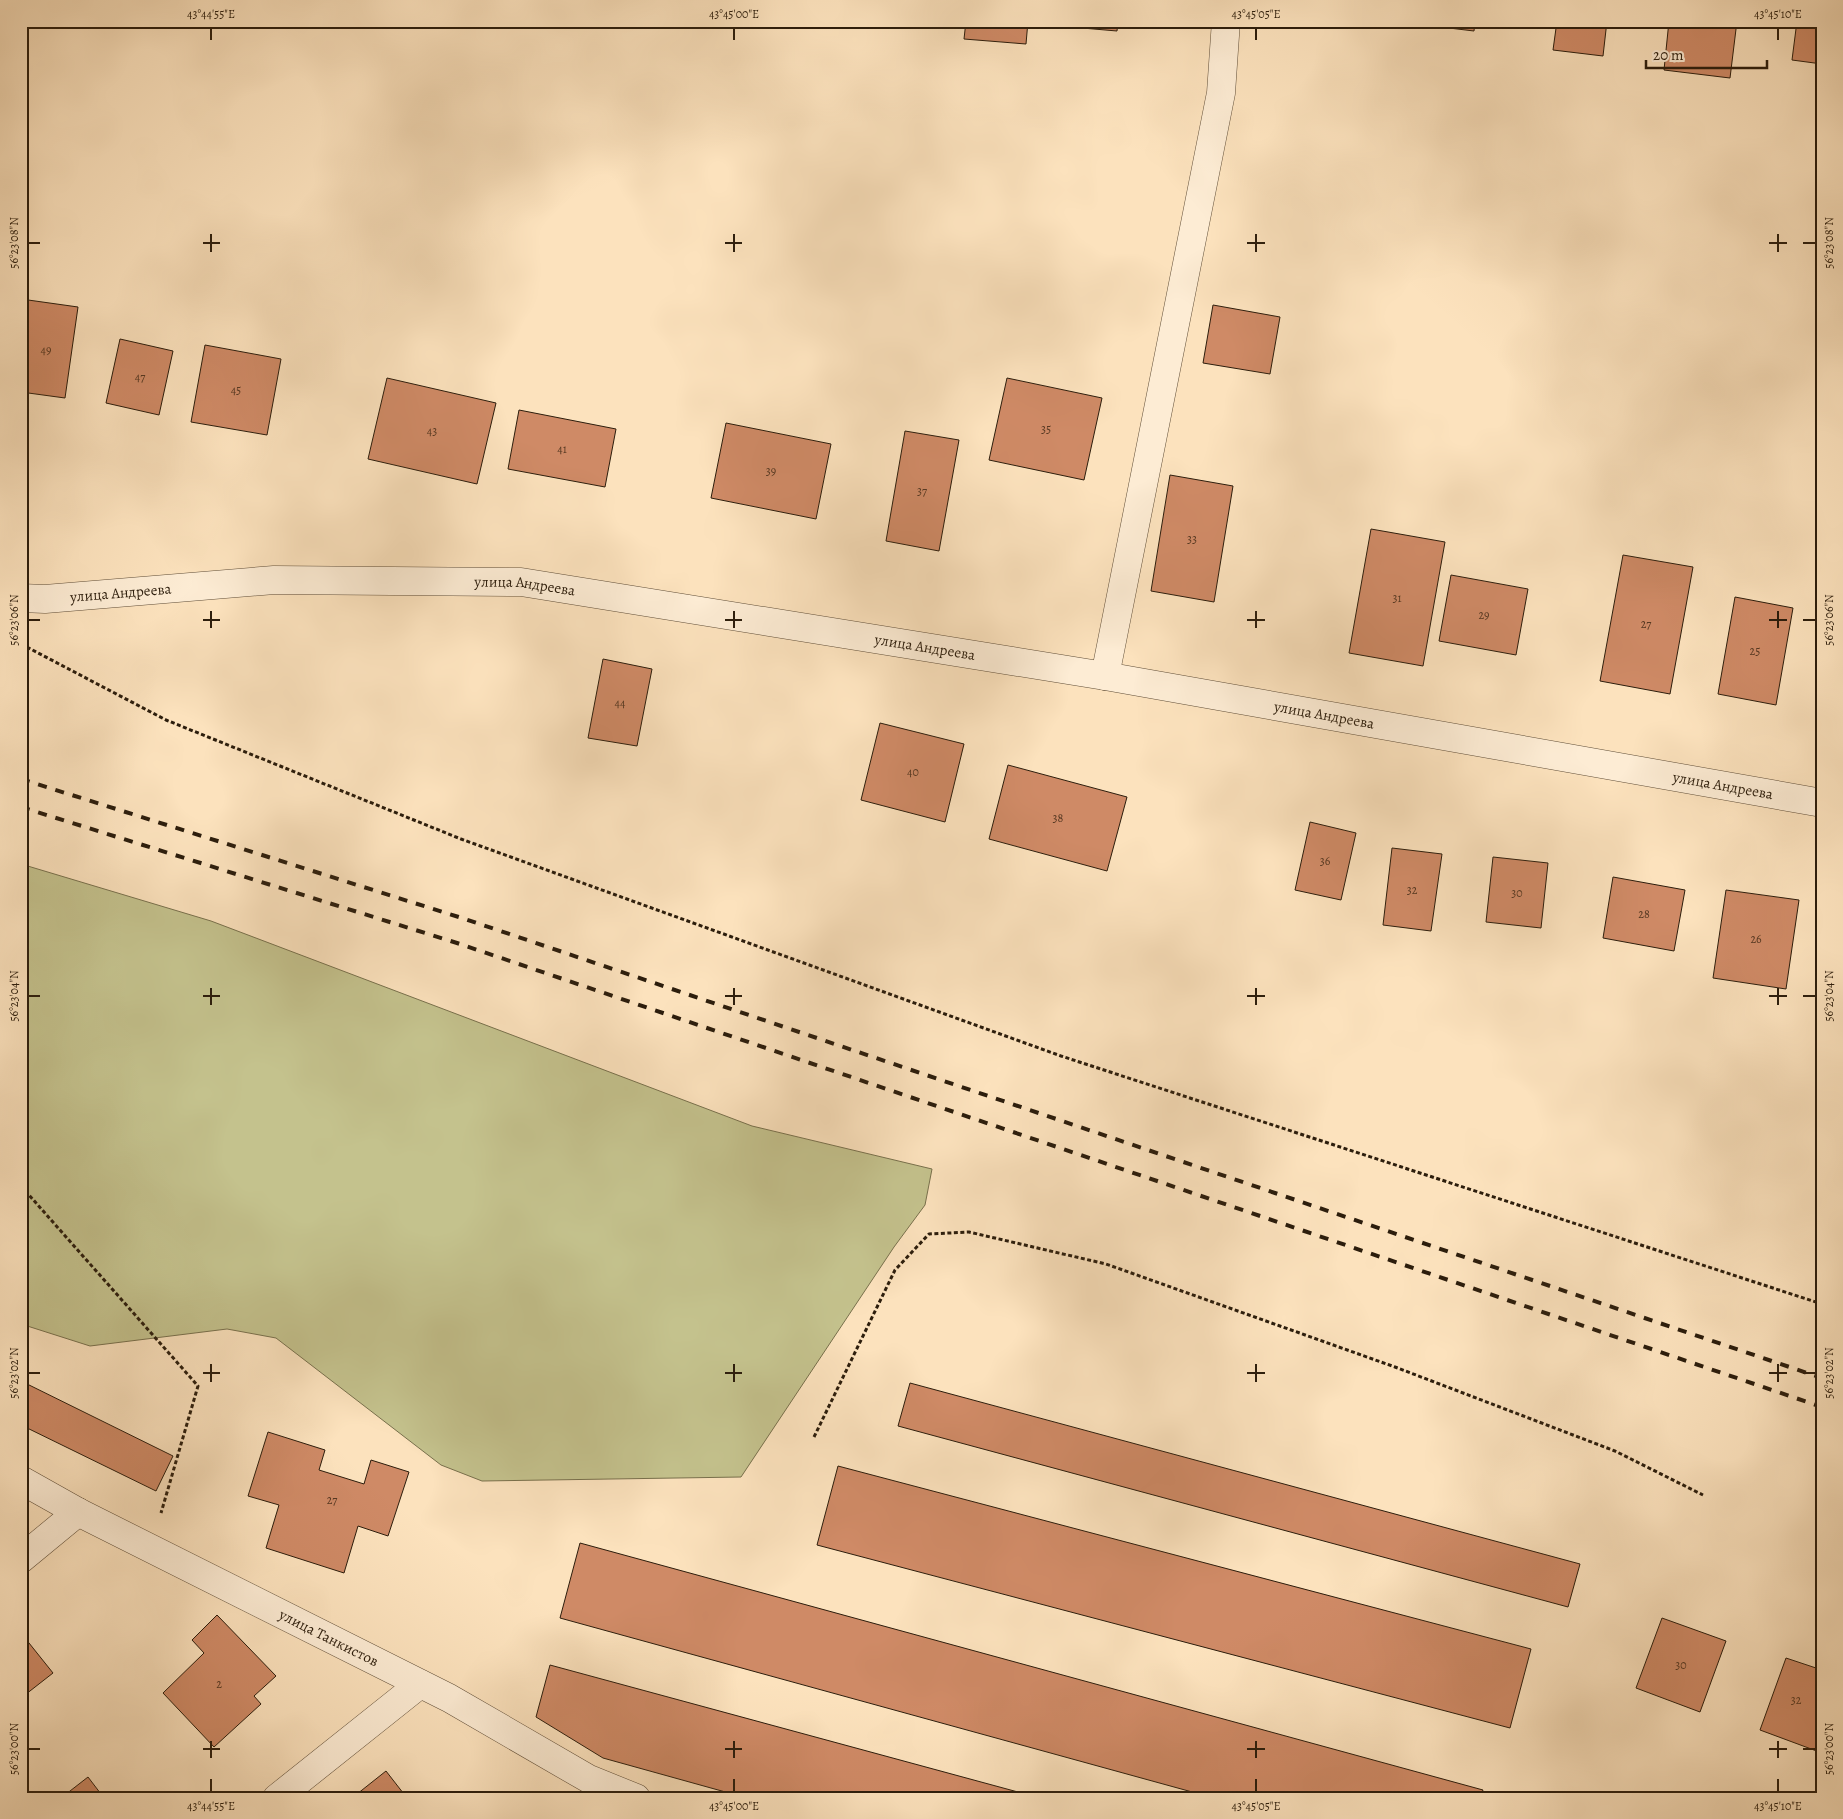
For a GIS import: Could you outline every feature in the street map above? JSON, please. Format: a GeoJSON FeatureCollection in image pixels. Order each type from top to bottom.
{"type":"FeatureCollection","features":[{"type":"Feature","properties":{"kind":"street"},"geometry":{"type":"LineString","coordinates":[[1105,676],[1221,93],[1226,21]]}},
{"type":"Feature","properties":{"kind":"street","name":"улица Андреева"},"geometry":{"type":"LineString","coordinates":[[21,598],[45,599],[274,580],[522,582],[1105,676],[1822,803]]}},
{"type":"Feature","properties":{"kind":"street","name":"улица Танкистов"},"geometry":{"type":"LineString","coordinates":[[21,1480],[78,1512],[449,1698],[589,1779],[636,1798]]}},
{"type":"Feature","properties":{"kind":"street"},"geometry":{"type":"LineString","coordinates":[[21,1560],[78,1512]]}},
{"type":"Feature","properties":{"kind":"street"},"geometry":{"type":"LineString","coordinates":[[277,1798],[420,1684]]}},
{"type":"Feature","properties":{"kind":"path"},"geometry":{"type":"LineString","coordinates":[[21,644],[166,720],[470,842],[1062,1056],[1822,1304]]}},
{"type":"Feature","properties":{"kind":"path"},"geometry":{"type":"LineString","coordinates":[[21,1186],[198,1386],[151,1548]]}},
{"type":"Feature","properties":{"kind":"path"},"geometry":{"type":"LineString","coordinates":[[814,1437],[895,1270],[929,1234],[969,1232],[1106,1264],[1395,1367],[1615,1451],[1703,1495]]}},
{"type":"Feature","properties":{"kind":"shaded area"},"geometry":{"type":"Polygon","coordinates":[[[21,864],[211,921],[752,1126],[932,1169],[925,1205],[894,1247],[741,1477],[482,1481],[441,1465],[276,1338],[227,1329],[90,1346],[21,1324],[21,864]]]}},
{"type":"Feature","properties":{"kind":"building"},"geometry":{"type":"Polygon","coordinates":[[[966,21],[1028,21],[1026,44],[964,39],[966,21]]]}},
{"type":"Feature","properties":{"kind":"building"},"geometry":{"type":"Polygon","coordinates":[[[1060,21],[1118,21],[1117,31],[1059,26],[1060,21]]]}},
{"type":"Feature","properties":{"kind":"building"},"geometry":{"type":"Polygon","coordinates":[[[1424,21],[1475,21],[1474,31],[1424,25],[1424,21]]]}},
{"type":"Feature","properties":{"kind":"building"},"geometry":{"type":"Polygon","coordinates":[[[1557,21],[1607,21],[1603,56],[1553,50],[1557,21]]]}},
{"type":"Feature","properties":{"kind":"building"},"geometry":{"type":"Polygon","coordinates":[[[1669,21],[1737,21],[1730,78],[1664,70],[1669,21]]]}},
{"type":"Feature","properties":{"kind":"building"},"geometry":{"type":"Polygon","coordinates":[[[1797,21],[1822,21],[1822,64],[1792,60],[1797,21]]]}},
{"type":"Feature","properties":{"kind":"building"},"geometry":{"type":"Polygon","coordinates":[[[21,299],[78,307],[65,398],[21,392],[21,299]]]}},
{"type":"Feature","properties":{"kind":"building"},"geometry":{"type":"Polygon","coordinates":[[[1213,305],[1280,317],[1270,374],[1203,363],[1213,305]]]}},
{"type":"Feature","properties":{"kind":"building"},"geometry":{"type":"Polygon","coordinates":[[[120,339],[173,351],[159,415],[106,403],[120,339]]]}},
{"type":"Feature","properties":{"kind":"building"},"geometry":{"type":"Polygon","coordinates":[[[205,345],[281,359],[267,435],[191,422],[205,345]]]}},
{"type":"Feature","properties":{"kind":"building"},"geometry":{"type":"Polygon","coordinates":[[[387,378],[496,403],[477,484],[368,459],[387,378]]]}},
{"type":"Feature","properties":{"kind":"building"},"geometry":{"type":"Polygon","coordinates":[[[1007,378],[1102,398],[1084,480],[989,460],[1007,378]]]}},
{"type":"Feature","properties":{"kind":"building"},"geometry":{"type":"Polygon","coordinates":[[[519,410],[616,429],[605,487],[508,469],[519,410]]]}},
{"type":"Feature","properties":{"kind":"building"},"geometry":{"type":"Polygon","coordinates":[[[726,423],[831,444],[816,519],[711,498],[726,423]]]}},
{"type":"Feature","properties":{"kind":"building"},"geometry":{"type":"Polygon","coordinates":[[[905,431],[959,440],[939,551],[886,541],[905,431]]]}},
{"type":"Feature","properties":{"kind":"building"},"geometry":{"type":"Polygon","coordinates":[[[1170,475],[1233,486],[1214,602],[1151,591],[1170,475]]]}},
{"type":"Feature","properties":{"kind":"building"},"geometry":{"type":"Polygon","coordinates":[[[1371,529],[1445,542],[1423,666],[1349,653],[1371,529]]]}},
{"type":"Feature","properties":{"kind":"building"},"geometry":{"type":"Polygon","coordinates":[[[1623,555],[1693,567],[1670,694],[1600,681],[1623,555]]]}},
{"type":"Feature","properties":{"kind":"building"},"geometry":{"type":"Polygon","coordinates":[[[1451,575],[1528,589],[1516,655],[1439,641],[1451,575]]]}},
{"type":"Feature","properties":{"kind":"building"},"geometry":{"type":"Polygon","coordinates":[[[1735,597],[1793,608],[1776,705],[1718,694],[1735,597]]]}},
{"type":"Feature","properties":{"kind":"building"},"geometry":{"type":"Polygon","coordinates":[[[603,659],[652,669],[637,746],[588,738],[603,659]]]}},
{"type":"Feature","properties":{"kind":"building"},"geometry":{"type":"Polygon","coordinates":[[[880,723],[964,744],[945,822],[861,800],[880,723]]]}},
{"type":"Feature","properties":{"kind":"building"},"geometry":{"type":"Polygon","coordinates":[[[1008,765],[1127,797],[1107,871],[989,839],[1008,765]]]}},
{"type":"Feature","properties":{"kind":"building"},"geometry":{"type":"Polygon","coordinates":[[[1310,822],[1356,833],[1341,900],[1295,890],[1310,822]]]}},
{"type":"Feature","properties":{"kind":"building"},"geometry":{"type":"Polygon","coordinates":[[[1392,848],[1442,854],[1431,931],[1383,925],[1392,848]]]}},
{"type":"Feature","properties":{"kind":"building"},"geometry":{"type":"Polygon","coordinates":[[[1493,857],[1548,863],[1541,928],[1486,922],[1493,857]]]}},
{"type":"Feature","properties":{"kind":"building"},"geometry":{"type":"Polygon","coordinates":[[[1613,877],[1685,890],[1674,951],[1603,938],[1613,877]]]}},
{"type":"Feature","properties":{"kind":"building"},"geometry":{"type":"Polygon","coordinates":[[[1726,890],[1799,900],[1786,989],[1713,978],[1726,890]]]}},
{"type":"Feature","properties":{"kind":"building"},"geometry":{"type":"Polygon","coordinates":[[[21,1381],[173,1456],[156,1491],[21,1425],[21,1381]]]}},
{"type":"Feature","properties":{"kind":"building"},"geometry":{"type":"Polygon","coordinates":[[[910,1383],[1580,1564],[1568,1607],[898,1426],[910,1383]]]}},
{"type":"Feature","properties":{"kind":"building"},"geometry":{"type":"Polygon","coordinates":[[[268,1432],[325,1450],[319,1470],[364,1484],[371,1460],[409,1472],[388,1536],[358,1526],[344,1573],[266,1548],[279,1505],[248,1496],[268,1432]]]}},
{"type":"Feature","properties":{"kind":"building"},"geometry":{"type":"Polygon","coordinates":[[[838,1466],[1531,1649],[1510,1728],[817,1545],[838,1466]]]}},
{"type":"Feature","properties":{"kind":"building"},"geometry":{"type":"Polygon","coordinates":[[[580,1543],[1483,1790],[1480,1798],[1214,1798],[560,1618],[580,1543]]]}},
{"type":"Feature","properties":{"kind":"building"},"geometry":{"type":"Polygon","coordinates":[[[217,1615],[276,1676],[254,1696],[261,1704],[214,1747],[163,1693],[204,1653],[192,1640],[217,1615]]]}},
{"type":"Feature","properties":{"kind":"building"},"geometry":{"type":"Polygon","coordinates":[[[1662,1618],[1726,1641],[1700,1712],[1636,1688],[1662,1618]]]}},
{"type":"Feature","properties":{"kind":"building"},"geometry":{"type":"Polygon","coordinates":[[[21,1633],[53,1673],[21,1698],[21,1633]]]}},
{"type":"Feature","properties":{"kind":"building"},"geometry":{"type":"Polygon","coordinates":[[[1786,1658],[1822,1670],[1822,1753],[1760,1730],[1786,1658]]]}},
{"type":"Feature","properties":{"kind":"building"},"geometry":{"type":"Polygon","coordinates":[[[550,1665],[1040,1798],[747,1798],[603,1758],[536,1717],[550,1665]]]}},
{"type":"Feature","properties":{"kind":"building"},"geometry":{"type":"Polygon","coordinates":[[[386,1771],[407,1798],[352,1798],[386,1771]]]}},
{"type":"Feature","properties":{"kind":"building"},"geometry":{"type":"Polygon","coordinates":[[[88,1777],[104,1798],[61,1798],[88,1777]]]}},
{"type":"Feature","properties":{"kind":"railway"},"geometry":{"type":"LineString","coordinates":[[21,779],[465,919],[1822,1378]]}},
{"type":"Feature","properties":{"kind":"railway"},"geometry":{"type":"LineString","coordinates":[[21,807],[457,943],[1822,1407]]}}]}
